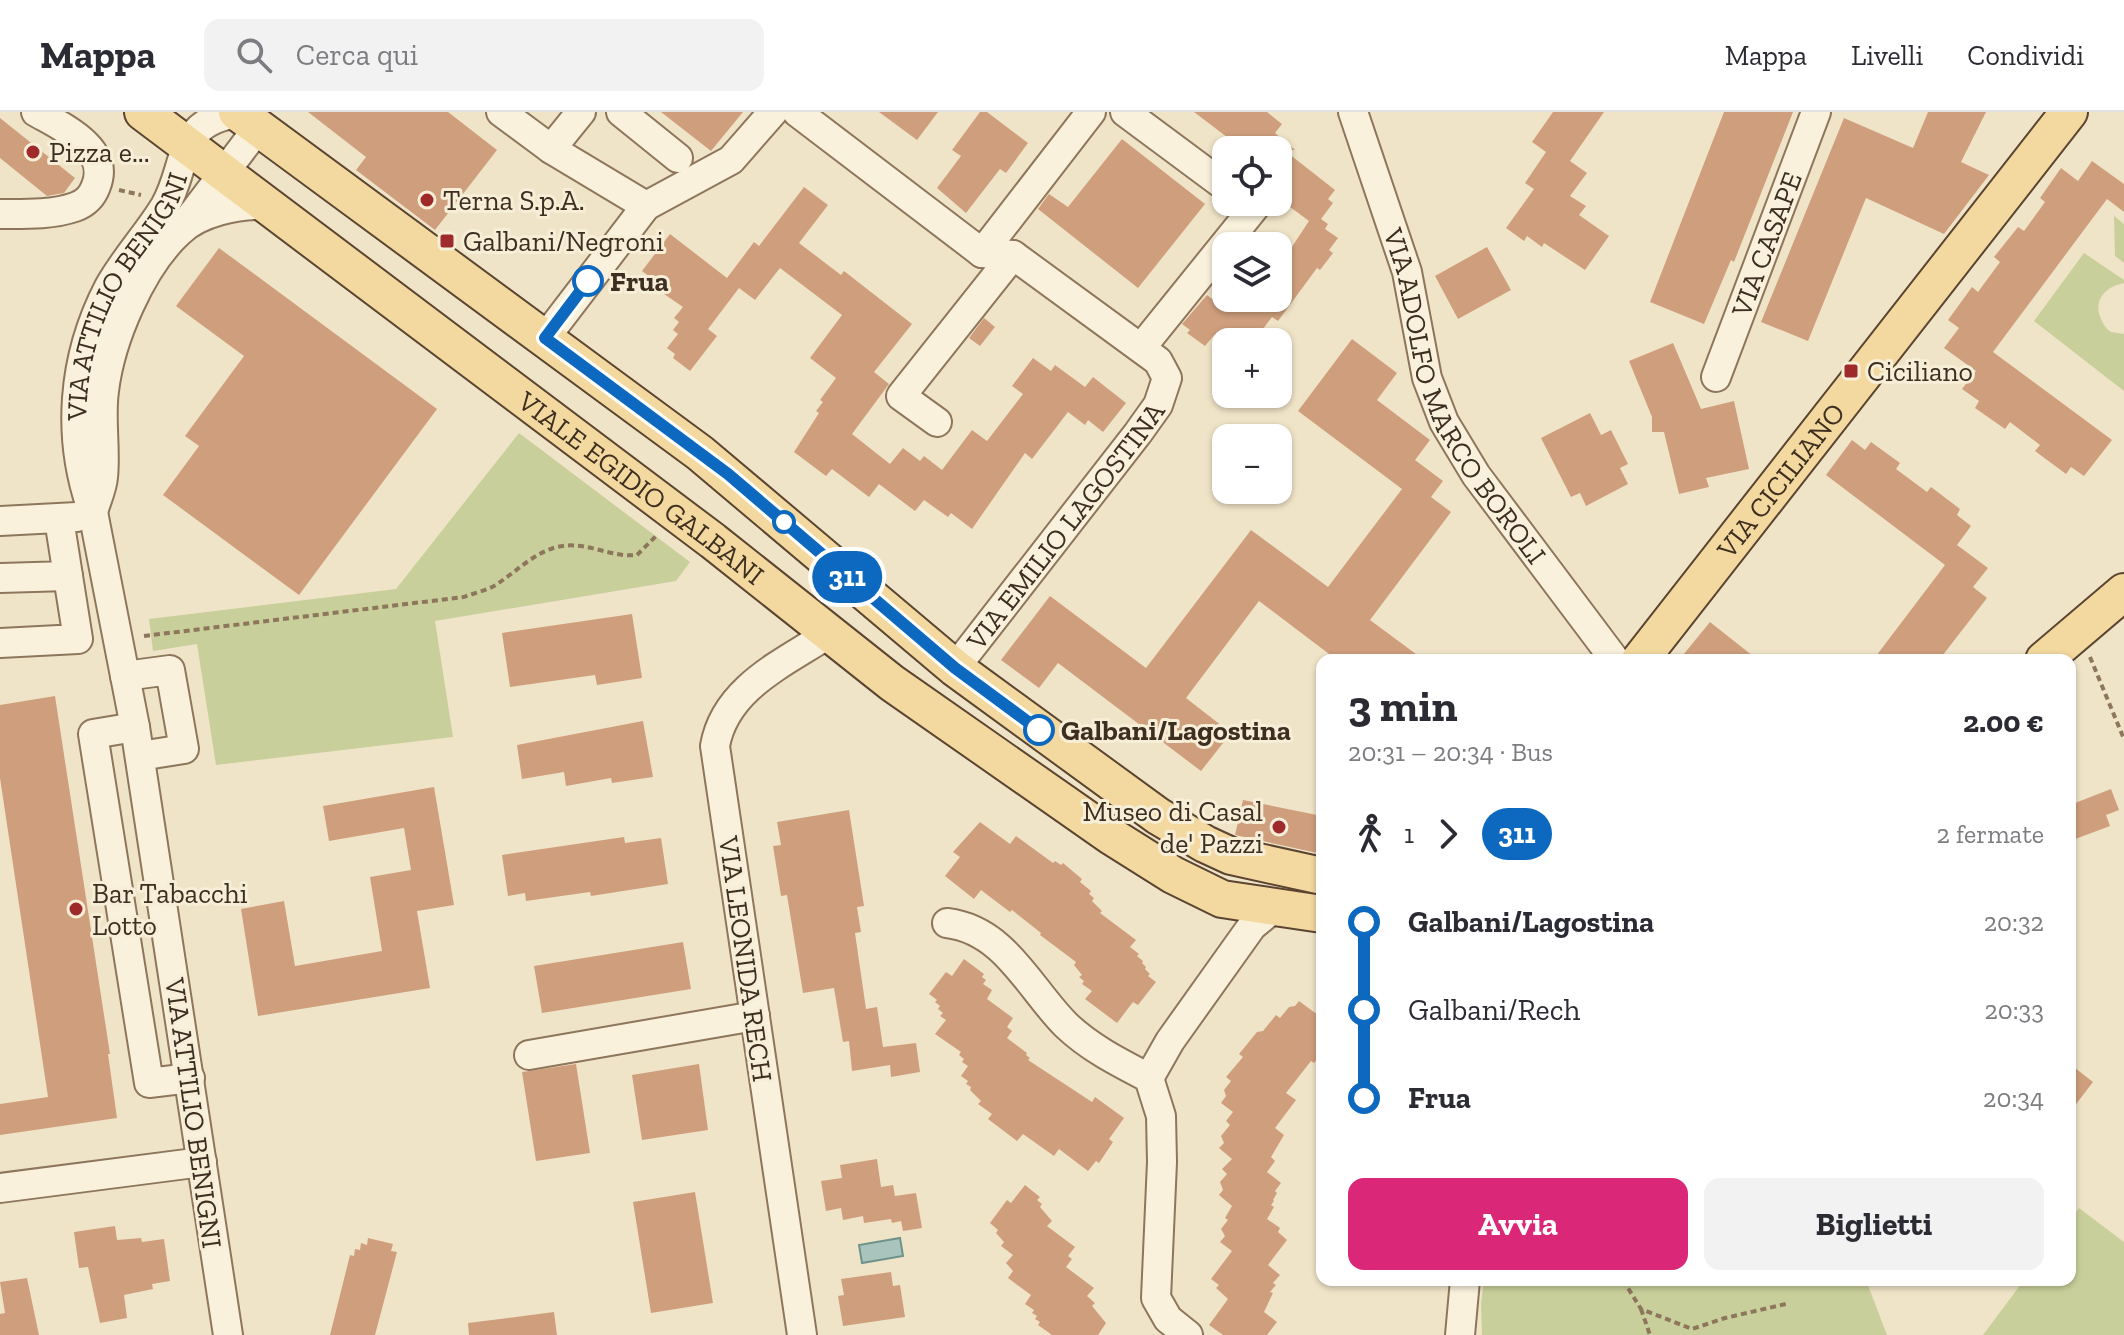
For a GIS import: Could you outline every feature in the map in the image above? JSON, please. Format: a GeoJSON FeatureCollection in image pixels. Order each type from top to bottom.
{"type":"FeatureCollection","features":[{"type":"Feature","properties":{"kind":"main road","name":"VIALE EGIDIO GALBANI"},"geometry":{"type":"LineString","coordinates":[[143,112],[942,719],[1163,870],[1222,899],[1316,913]]}},
{"type":"Feature","properties":{"kind":"main road","name":"VIA CICILIANO"},"geometry":{"type":"LineString","coordinates":[[1645,654],[2069,112]]}},
{"type":"Feature","properties":{"kind":"main road","name":"VIALE EGIDIO GALBANI"},"geometry":{"type":"LineString","coordinates":[[245,118],[728,474],[955,668],[1193,838],[1245,861],[1316,875]]}},
{"type":"Feature","properties":{"kind":"main road"},"geometry":{"type":"LineString","coordinates":[[2051,654],[2124,592]]}},
{"type":"Feature","properties":{"kind":"street"},"geometry":{"type":"LineString","coordinates":[[0,214],[76,207],[86,202],[97,185],[100,176],[98,166],[88,147],[73,133],[36,112]]}},
{"type":"Feature","properties":{"kind":"street"},"geometry":{"type":"LineString","coordinates":[[501,112],[551,149],[646,206]]}},
{"type":"Feature","properties":{"kind":"street"},"geometry":{"type":"LineString","coordinates":[[551,149],[581,112]]}},
{"type":"Feature","properties":{"kind":"street"},"geometry":{"type":"LineString","coordinates":[[621,112],[678,158]]}},
{"type":"Feature","properties":{"kind":"street"},"geometry":{"type":"LineString","coordinates":[[545,338],[646,206],[727,164],[755,136],[773,112]]}},
{"type":"Feature","properties":{"kind":"street"},"geometry":{"type":"LineString","coordinates":[[797,112],[982,253],[1013,255],[1141,348],[1248,216]]}},
{"type":"Feature","properties":{"kind":"street"},"geometry":{"type":"LineString","coordinates":[[982,253],[1091,112]]}},
{"type":"Feature","properties":{"kind":"street"},"geometry":{"type":"LineString","coordinates":[[1125,112],[1212,177]]}},
{"type":"Feature","properties":{"kind":"street","name":"VIA ADOLFO MARCO BOROLI"},"geometry":{"type":"LineString","coordinates":[[1353,112],[1407,272],[1427,378],[1444,422],[1476,475],[1610,654]]}},
{"type":"Feature","properties":{"kind":"street","name":"VIA CASAPE"},"geometry":{"type":"LineString","coordinates":[[1716,377],[1816,112]]}},
{"type":"Feature","properties":{"kind":"street"},"geometry":{"type":"LineString","coordinates":[[180,230],[225,173],[245,118]]}},
{"type":"Feature","properties":{"kind":"street","name":"VIA ATTILIO BENIGNI"},"geometry":{"type":"LineString","coordinates":[[228,1335],[140,756],[93,512],[83,484],[76,432],[76,404],[86,343],[109,287],[168,200],[186,144],[211,122],[245,118]]}},
{"type":"Feature","properties":{"kind":"street","name":"VIA ATTILIO BENIGNI"},"geometry":{"type":"LineString","coordinates":[[93,512],[103,479],[103,395],[111,353],[117,333],[139,289],[180,230],[227,210],[253,204],[265,205]]}},
{"type":"Feature","properties":{"kind":"street"},"geometry":{"type":"LineString","coordinates":[[937,422],[901,396],[1013,255]]}},
{"type":"Feature","properties":{"kind":"street","name":"VIA EMILIO LAGOSTINA"},"geometry":{"type":"LineString","coordinates":[[955,668],[1158,405],[1167,378],[1158,361],[1141,348]]}},
{"type":"Feature","properties":{"kind":"street"},"geometry":{"type":"LineString","coordinates":[[0,521],[59,519],[93,512]]}},
{"type":"Feature","properties":{"kind":"street"},"geometry":{"type":"LineString","coordinates":[[0,643],[78,639],[59,519]]}},
{"type":"Feature","properties":{"kind":"street"},"geometry":{"type":"LineString","coordinates":[[0,578],[68,576]]}},
{"type":"Feature","properties":{"kind":"street","name":"VIA LEONIDA RECH"},"geometry":{"type":"LineString","coordinates":[[802,1335],[715,746],[724,716],[742,693],[762,676],[828,634]]}},
{"type":"Feature","properties":{"kind":"street"},"geometry":{"type":"LineString","coordinates":[[125,676],[170,670],[184,749],[140,756]]}},
{"type":"Feature","properties":{"kind":"street"},"geometry":{"type":"LineString","coordinates":[[135,727],[93,734],[149,1083],[190,1078]]}},
{"type":"Feature","properties":{"kind":"street"},"geometry":{"type":"LineString","coordinates":[[1149,1078],[1170,1041],[1252,926],[1274,908]]}},
{"type":"Feature","properties":{"kind":"street"},"geometry":{"type":"LineString","coordinates":[[947,923],[969,927],[1001,949],[1067,1026],[1089,1044],[1149,1078],[1161,1116],[1156,1298],[1168,1319],[1188,1335]]}},
{"type":"Feature","properties":{"kind":"street"},"geometry":{"type":"LineString","coordinates":[[529,1055],[755,1016]]}},
{"type":"Feature","properties":{"kind":"street"},"geometry":{"type":"LineString","coordinates":[[0,1188],[202,1162]]}},
{"type":"Feature","properties":{"kind":"street"},"geometry":{"type":"LineString","coordinates":[[1460,1335],[1464,1286]]}},
{"type":"Feature","properties":{"kind":"path"},"geometry":{"type":"LineString","coordinates":[[118,640],[464,597],[491,588],[537,556],[558,547],[583,546],[623,557],[637,555],[676,514]]}},
{"type":"Feature","properties":{"kind":"path"},"geometry":{"type":"LineString","coordinates":[[2088,651],[2124,739]]}},
{"type":"Feature","properties":{"kind":"path"},"geometry":{"type":"LineString","coordinates":[[1627,1286],[1641,1309],[1650,1335]]}},
{"type":"Feature","properties":{"kind":"path"},"geometry":{"type":"LineString","coordinates":[[1641,1309],[1692,1329],[1786,1304]]}},
{"type":"Feature","properties":{"kind":"green space"},"geometry":{"type":"Polygon","coordinates":[[[2114,216],[2124,224],[2124,263],[2115,256],[2114,216]]]}},
{"type":"Feature","properties":{"kind":"green space"},"geometry":{"type":"Polygon","coordinates":[[[2084,253],[2124,280],[2124,283],[2102,296],[2098,308],[2107,329],[2124,334],[2124,391],[2034,321],[2084,253]]]}},
{"type":"Feature","properties":{"kind":"green space"},"geometry":{"type":"Polygon","coordinates":[[[519,433],[690,562],[676,581],[435,621],[453,737],[216,765],[197,644],[153,651],[149,619],[396,589],[519,433]]]}},
{"type":"Feature","properties":{"kind":"green space"},"geometry":{"type":"Polygon","coordinates":[[[2079,1208],[2124,1242],[2124,1335],[1983,1335],[2020,1286],[2076,1286],[2076,1212],[2079,1208]]]}},
{"type":"Feature","properties":{"kind":"green space"},"geometry":{"type":"Polygon","coordinates":[[[1483,1286],[1868,1286],[1887,1335],[1482,1335],[1483,1286]]]}},
{"type":"Feature","properties":{"kind":"water"},"geometry":{"type":"Polygon","coordinates":[[[900,1238],[903,1256],[862,1263],[859,1245],[900,1238]]]}},
{"type":"Feature","properties":{"kind":"building","name":"Terna S.p.A."},"geometry":{"type":"Polygon","coordinates":[[[308,112],[448,112],[497,150],[435,230],[356,170],[366,157],[308,112]]]}},
{"type":"Feature","properties":{"kind":"building"},"geometry":{"type":"Polygon","coordinates":[[[661,112],[743,112],[711,151],[661,112]]]}},
{"type":"Feature","properties":{"kind":"building"},"geometry":{"type":"Polygon","coordinates":[[[879,112],[938,112],[917,140],[879,112]]]}},
{"type":"Feature","properties":{"kind":"building"},"geometry":{"type":"Polygon","coordinates":[[[980,112],[987,112],[1028,143],[1006,173],[1000,169],[966,213],[937,188],[961,156],[952,150],[980,112]]]}},
{"type":"Feature","properties":{"kind":"building"},"geometry":{"type":"Polygon","coordinates":[[[1194,112],[1267,112],[1282,124],[1275,133],[1279,136],[1226,136],[1194,112]]]}},
{"type":"Feature","properties":{"kind":"building"},"geometry":{"type":"Polygon","coordinates":[[[1553,112],[1604,112],[1570,161],[1587,173],[1570,196],[1586,206],[1579,215],[1609,236],[1585,270],[1544,243],[1542,247],[1527,236],[1524,241],[1506,228],[1534,189],[1525,183],[1546,152],[1532,142],[1553,112]]]}},
{"type":"Feature","properties":{"kind":"building"},"geometry":{"type":"Polygon","coordinates":[[[1724,112],[1793,112],[1734,262],[1731,260],[1704,324],[1650,302],[1724,112]]]}},
{"type":"Feature","properties":{"kind":"building"},"geometry":{"type":"Polygon","coordinates":[[[1928,112],[1986,112],[1961,162],[1989,175],[1944,234],[1866,198],[1808,341],[1761,322],[1844,118],[1913,148],[1928,112]]]}},
{"type":"Feature","properties":{"kind":"building"},"geometry":{"type":"Polygon","coordinates":[[[0,118],[75,178],[64,193],[47,196],[0,158],[0,118]]]}},
{"type":"Feature","properties":{"kind":"building"},"geometry":{"type":"Polygon","coordinates":[[[1122,139],[1205,204],[1138,288],[1038,209],[1049,194],[1068,207],[1122,139]]]}},
{"type":"Feature","properties":{"kind":"building"},"geometry":{"type":"Polygon","coordinates":[[[1292,156],[1335,190],[1328,199],[1333,203],[1321,219],[1328,224],[1325,229],[1338,238],[1329,250],[1333,253],[1320,270],[1317,268],[1292,302],[1292,247],[1309,221],[1292,208],[1292,156]]]}},
{"type":"Feature","properties":{"kind":"building"},"geometry":{"type":"Polygon","coordinates":[[[2092,161],[2124,184],[2124,212],[2107,199],[1993,352],[2112,440],[2084,476],[2071,467],[2066,474],[2035,451],[2040,445],[2010,422],[2005,429],[1975,408],[1979,401],[1962,389],[1976,371],[1944,348],[1959,328],[1948,320],[1972,287],[1978,292],[2000,262],[1994,257],[2018,227],[2024,231],[2045,202],[2040,198],[2061,168],[2078,181],[2092,161]]]}},
{"type":"Feature","properties":{"kind":"building"},"geometry":{"type":"Polygon","coordinates":[[[804,187],[828,205],[799,243],[841,275],[844,271],[912,324],[874,372],[889,384],[852,434],[890,464],[903,448],[920,461],[924,456],[942,470],[972,430],[987,441],[1023,394],[1012,386],[1033,358],[1051,371],[1055,365],[1085,387],[1093,377],[1126,403],[1103,432],[1088,420],[1085,425],[1068,412],[1032,459],[1025,453],[972,529],[951,513],[948,517],[924,500],[915,511],[879,484],[869,497],[832,469],[826,476],[794,452],[819,413],[816,411],[823,402],[820,400],[836,378],[810,358],[842,315],[780,268],[755,300],[739,288],[708,329],[717,336],[690,371],[673,358],[675,354],[667,348],[678,334],[673,330],[679,322],[674,318],[683,307],[664,294],[667,290],[642,271],[670,234],[727,278],[754,242],[759,246],[804,187]]]}},
{"type":"Feature","properties":{"kind":"building"},"geometry":{"type":"Polygon","coordinates":[[[1487,247],[1511,290],[1458,319],[1435,276],[1487,247]]]}},
{"type":"Feature","properties":{"kind":"building"},"geometry":{"type":"Polygon","coordinates":[[[219,248],[437,409],[299,595],[163,495],[199,446],[185,436],[244,356],[176,306],[219,248]]]}},
{"type":"Feature","properties":{"kind":"building"},"geometry":{"type":"Polygon","coordinates":[[[1207,295],[1212,299],[1212,312],[1285,312],[1278,321],[1272,317],[1264,328],[1212,328],[1212,337],[1205,346],[1187,333],[1190,330],[1182,324],[1207,295]]]}},
{"type":"Feature","properties":{"kind":"building"},"geometry":{"type":"Polygon","coordinates":[[[984,318],[995,327],[980,346],[969,338],[984,318]]]}},
{"type":"Feature","properties":{"kind":"building"},"geometry":{"type":"Polygon","coordinates":[[[1352,339],[1397,373],[1377,400],[1430,440],[1415,460],[1443,481],[1431,497],[1451,512],[1370,620],[1416,654],[1329,654],[1259,601],[1186,698],[1231,733],[1201,771],[1058,663],[1039,688],[1001,660],[1050,596],[1146,668],[1251,530],[1328,587],[1402,489],[1298,411],[1352,339]]]}},
{"type":"Feature","properties":{"kind":"building"},"geometry":{"type":"Polygon","coordinates":[[[1673,343],[1701,409],[1734,401],[1749,469],[1706,478],[1709,487],[1679,494],[1664,432],[1652,432],[1652,417],[1629,361],[1673,343]]]}},
{"type":"Feature","properties":{"kind":"building"},"geometry":{"type":"Polygon","coordinates":[[[1590,413],[1601,435],[1611,430],[1628,464],[1620,468],[1628,484],[1586,506],[1580,493],[1571,497],[1541,438],[1590,413]]]}},
{"type":"Feature","properties":{"kind":"building"},"geometry":{"type":"Polygon","coordinates":[[[1852,440],[1865,450],[1871,442],[1900,463],[1896,469],[1927,492],[1931,487],[1960,509],[1957,515],[1971,526],[1957,545],[1988,568],[1973,587],[1987,598],[1944,654],[1878,654],[1945,565],[1826,475],[1852,440]]]}},
{"type":"Feature","properties":{"kind":"building"},"geometry":{"type":"Polygon","coordinates":[[[632,614],[642,678],[597,685],[595,675],[510,687],[502,633],[632,614]]]}},
{"type":"Feature","properties":{"kind":"building"},"geometry":{"type":"Polygon","coordinates":[[[1710,622],[1750,654],[1684,654],[1710,622]]]}},
{"type":"Feature","properties":{"kind":"building"},"geometry":{"type":"Polygon","coordinates":[[[55,696],[117,1118],[0,1135],[0,1104],[48,1097],[0,778],[0,705],[55,696]]]}},
{"type":"Feature","properties":{"kind":"building"},"geometry":{"type":"Polygon","coordinates":[[[643,721],[653,777],[612,783],[611,778],[566,786],[564,772],[522,779],[517,745],[643,721]]]}},
{"type":"Feature","properties":{"kind":"building"},"geometry":{"type":"Polygon","coordinates":[[[434,787],[454,905],[417,911],[430,988],[258,1016],[241,909],[284,901],[295,966],[382,951],[370,877],[411,870],[404,828],[329,841],[323,806],[434,787]]]}},
{"type":"Feature","properties":{"kind":"building"},"geometry":{"type":"Polygon","coordinates":[[[2111,789],[2119,810],[2106,815],[2110,826],[2076,839],[2076,803],[2111,789]]]}},
{"type":"Feature","properties":{"kind":"building","name":"Museo di Casal de' Pazzi"},"geometry":{"type":"Polygon","coordinates":[[[1243,800],[1316,815],[1316,853],[1235,835],[1243,800]]]}},
{"type":"Feature","properties":{"kind":"building"},"geometry":{"type":"Polygon","coordinates":[[[849,810],[864,906],[857,907],[861,932],[855,933],[866,1009],[877,1007],[883,1047],[916,1043],[920,1072],[891,1077],[890,1065],[852,1071],[849,1041],[843,1042],[834,988],[803,993],[787,895],[781,896],[773,846],[781,845],[777,822],[849,810]]]}},
{"type":"Feature","properties":{"kind":"building"},"geometry":{"type":"Polygon","coordinates":[[[980,822],[1010,844],[1016,836],[1053,863],[1063,863],[1091,891],[1089,894],[1102,911],[1100,913],[1136,940],[1130,947],[1139,954],[1137,956],[1150,974],[1148,976],[1156,982],[1138,1005],[1133,1002],[1117,1023],[1085,999],[1092,991],[1082,984],[1084,981],[1079,977],[1082,975],[1074,965],[1076,962],[1012,910],[1010,912],[981,890],[974,899],[945,876],[960,857],[953,852],[980,822]]]}},
{"type":"Feature","properties":{"kind":"building"},"geometry":{"type":"Polygon","coordinates":[[[624,837],[625,843],[661,838],[668,884],[591,896],[590,892],[526,901],[525,893],[508,896],[502,855],[624,837]]]}},
{"type":"Feature","properties":{"kind":"building"},"geometry":{"type":"Polygon","coordinates":[[[683,942],[691,989],[542,1013],[534,966],[683,942]]]}},
{"type":"Feature","properties":{"kind":"building"},"geometry":{"type":"Polygon","coordinates":[[[964,959],[984,974],[982,977],[986,980],[983,984],[992,990],[987,999],[1013,1018],[1007,1027],[1012,1031],[1007,1038],[1027,1053],[1028,1060],[1092,1102],[1095,1097],[1124,1118],[1109,1139],[1113,1142],[1099,1163],[1096,1161],[1088,1171],[1059,1149],[1054,1156],[1023,1134],[1017,1141],[988,1119],[992,1114],[978,1104],[981,1101],[961,1076],[968,1066],[962,1062],[961,1052],[935,1034],[946,1020],[940,1016],[943,1013],[938,1009],[937,1000],[929,994],[946,972],[952,976],[964,959]]]}},
{"type":"Feature","properties":{"kind":"building"},"geometry":{"type":"Polygon","coordinates":[[[1299,1001],[1316,1014],[1316,1061],[1311,1061],[1286,1093],[1296,1100],[1275,1128],[1284,1135],[1271,1157],[1275,1161],[1267,1172],[1281,1183],[1275,1191],[1277,1193],[1271,1205],[1274,1207],[1267,1219],[1280,1228],[1278,1232],[1287,1240],[1268,1265],[1280,1275],[1273,1283],[1276,1285],[1270,1292],[1273,1293],[1264,1312],[1277,1322],[1267,1335],[1223,1335],[1209,1325],[1228,1299],[1211,1279],[1232,1251],[1220,1242],[1225,1236],[1221,1229],[1228,1220],[1225,1218],[1232,1206],[1219,1195],[1223,1190],[1220,1182],[1227,1174],[1222,1169],[1232,1159],[1219,1148],[1224,1143],[1221,1136],[1230,1125],[1226,1121],[1233,1112],[1221,1103],[1226,1096],[1224,1090],[1231,1081],[1226,1077],[1243,1057],[1239,1054],[1257,1032],[1263,1031],[1276,1015],[1280,1018],[1289,1007],[1299,1001]]]}},
{"type":"Feature","properties":{"kind":"building"},"geometry":{"type":"Polygon","coordinates":[[[576,1064],[590,1153],[536,1161],[522,1072],[576,1064]]]}},
{"type":"Feature","properties":{"kind":"building"},"geometry":{"type":"Polygon","coordinates":[[[699,1064],[708,1130],[642,1140],[632,1075],[699,1064]]]}},
{"type":"Feature","properties":{"kind":"building"},"geometry":{"type":"Polygon","coordinates":[[[2076,1069],[2093,1082],[2076,1104],[2076,1069]]]}},
{"type":"Feature","properties":{"kind":"building"},"geometry":{"type":"Polygon","coordinates":[[[877,1159],[881,1187],[893,1185],[895,1196],[916,1193],[922,1228],[903,1231],[901,1221],[892,1223],[891,1219],[864,1223],[863,1216],[843,1220],[841,1208],[826,1211],[821,1181],[842,1178],[840,1165],[877,1159]]]}},
{"type":"Feature","properties":{"kind":"building"},"geometry":{"type":"Polygon","coordinates":[[[1025,1185],[1040,1197],[1037,1200],[1042,1204],[1040,1207],[1052,1221],[1047,1226],[1075,1247],[1068,1256],[1072,1259],[1066,1267],[1094,1288],[1087,1296],[1095,1303],[1092,1306],[1106,1323],[1098,1335],[1052,1335],[1038,1325],[1037,1316],[1032,1313],[1034,1310],[1025,1304],[1031,1295],[1008,1278],[1013,1271],[1006,1263],[1013,1255],[1001,1246],[1004,1242],[990,1223],[1007,1200],[1011,1203],[1025,1185]]]}},
{"type":"Feature","properties":{"kind":"building"},"geometry":{"type":"Polygon","coordinates":[[[695,1192],[713,1303],[651,1313],[633,1202],[695,1192]]]}},
{"type":"Feature","properties":{"kind":"building"},"geometry":{"type":"Polygon","coordinates":[[[115,1226],[117,1240],[141,1238],[142,1242],[164,1239],[170,1281],[152,1284],[153,1289],[124,1295],[127,1318],[100,1323],[88,1267],[79,1268],[74,1232],[115,1226]]]}},
{"type":"Feature","properties":{"kind":"building"},"geometry":{"type":"Polygon","coordinates":[[[368,1238],[393,1244],[391,1251],[397,1252],[375,1335],[330,1335],[350,1255],[354,1256],[355,1249],[360,1250],[361,1243],[367,1245],[368,1238]]]}},
{"type":"Feature","properties":{"kind":"building"},"geometry":{"type":"Polygon","coordinates":[[[891,1272],[893,1286],[900,1285],[905,1317],[843,1326],[838,1296],[844,1295],[841,1279],[891,1272]]]}},
{"type":"Feature","properties":{"kind":"building"},"geometry":{"type":"Polygon","coordinates":[[[27,1278],[39,1335],[0,1335],[0,1314],[5,1313],[0,1282],[27,1278]]]}},
{"type":"Feature","properties":{"kind":"building"},"geometry":{"type":"Polygon","coordinates":[[[554,1312],[557,1335],[469,1335],[468,1323],[554,1312]]]}},
{"type":"Feature","properties":{"kind":"bus line","name":"311"},"geometry":{"type":"LineString","coordinates":[[588,281],[545,338],[728,474],[955,668],[1039,730]]}},
{"type":"Feature","properties":{"kind":"place","name":"Pizza e..."},"geometry":{"type":"Point","coordinates":[33,152]}},
{"type":"Feature","properties":{"kind":"place","name":"Terna S.p.A."},"geometry":{"type":"Point","coordinates":[427,200]}},
{"type":"Feature","properties":{"kind":"place","name":"Galbani/Negroni"},"geometry":{"type":"Point","coordinates":[447,241]}},
{"type":"Feature","properties":{"kind":"place","name":"Frua"},"geometry":{"type":"Point","coordinates":[588,281]}},
{"type":"Feature","properties":{"kind":"place","name":"Ciciliano"},"geometry":{"type":"Point","coordinates":[1851,371]}},
{"type":"Feature","properties":{"kind":"place","name":"Galbani/Lagostina"},"geometry":{"type":"Point","coordinates":[1039,730]}},
{"type":"Feature","properties":{"kind":"place","name":"Museo di Casal de' Pazzi"},"geometry":{"type":"Point","coordinates":[1279,827]}},
{"type":"Feature","properties":{"kind":"place","name":"Bar Tabacchi Lotto"},"geometry":{"type":"Point","coordinates":[76,909]}}]}
